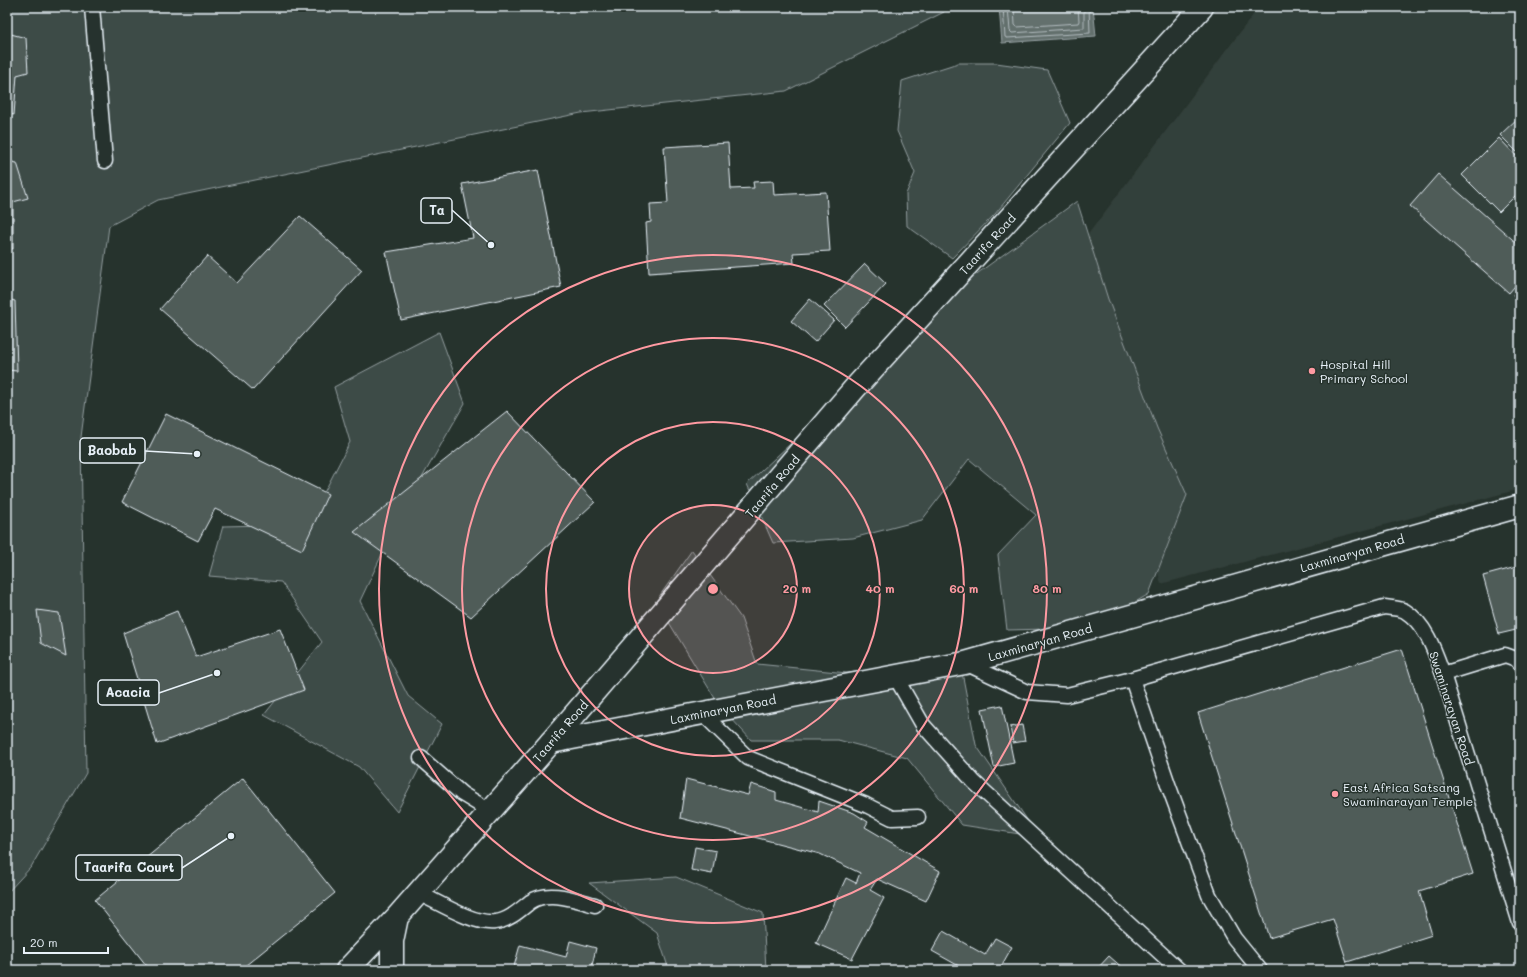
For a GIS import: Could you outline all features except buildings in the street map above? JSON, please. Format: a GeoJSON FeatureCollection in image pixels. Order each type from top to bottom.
{"type":"FeatureCollection","features":[{"type":"Feature","properties":{"kind":"street","name":"Taarifa Road"},"geometry":{"type":"LineString","coordinates":[[347,970],[397,917],[490,812],[855,388],[1202,7]]}},
{"type":"Feature","properties":{"kind":"street","name":"Laxminaryan Road"},"geometry":{"type":"LineString","coordinates":[[551,742],[965,663],[1520,506]]}},
{"type":"Feature","properties":{"kind":"street"},"geometry":{"type":"LineString","coordinates":[[392,970],[392,941],[397,917]]}},
{"type":"Feature","properties":{"kind":"lane"},"geometry":{"type":"LineString","coordinates":[[92,7],[106,161]]}},
{"type":"Feature","properties":{"kind":"lane","name":"Swaminarayan Road"},"geometry":{"type":"LineString","coordinates":[[965,663],[1027,692],[1067,695],[1132,679],[1384,607],[1404,611],[1420,624],[1435,652],[1520,923]]}},
{"type":"Feature","properties":{"kind":"lane"},"geometry":{"type":"LineString","coordinates":[[1443,674],[1505,655],[1516,660],[1520,664]]}},
{"type":"Feature","properties":{"kind":"lane"},"geometry":{"type":"LineString","coordinates":[[895,676],[923,725],[974,782],[1179,970]]}},
{"type":"Feature","properties":{"kind":"lane"},"geometry":{"type":"LineString","coordinates":[[1132,679],[1169,787],[1209,895],[1234,938],[1260,970]]}},
{"type":"Feature","properties":{"kind":"lane"},"geometry":{"type":"LineString","coordinates":[[702,713],[748,758],[866,805],[892,818],[918,816]]}},
{"type":"Feature","properties":{"kind":"lane"},"geometry":{"type":"LineString","coordinates":[[421,758],[462,794],[490,812]]}},
{"type":"Feature","properties":{"kind":"lane"},"geometry":{"type":"LineString","coordinates":[[418,893],[477,920],[496,922],[516,913],[531,901],[546,896],[560,896],[595,905]]}},
{"type":"Feature","properties":{"kind":"shaded area"},"geometry":{"type":"Polygon","coordinates":[[[7,7],[944,7],[944,12],[786,91],[581,113],[158,200],[109,226],[81,437],[86,773],[31,867],[7,893],[7,7]]]}},
{"type":"Feature","properties":{"kind":"shaded area","name":"Hospital Hill Primary School"},"geometry":{"type":"Polygon","coordinates":[[[1259,7],[1520,7],[1520,489],[1161,584],[1074,253],[1259,7]]]}},
{"type":"Feature","properties":{"kind":"shaded area"},"geometry":{"type":"Polygon","coordinates":[[[958,63],[996,63],[1047,70],[1070,123],[995,214],[952,258],[907,226],[906,194],[915,173],[897,131],[902,81],[958,63]]]}},
{"type":"Feature","properties":{"kind":"shaded area"},"geometry":{"type":"Polygon","coordinates":[[[1077,201],[1108,299],[1157,428],[1187,495],[1149,594],[1091,628],[1007,630],[998,555],[1036,515],[969,459],[922,520],[853,538],[773,543],[747,484],[831,406],[886,340],[1077,201]]]}},
{"type":"Feature","properties":{"kind":"shaded area"},"geometry":{"type":"Polygon","coordinates":[[[439,332],[465,403],[400,516],[360,601],[408,696],[442,724],[397,812],[359,767],[264,715],[322,642],[281,582],[209,576],[223,526],[308,524],[350,442],[334,387],[439,332]]]}},
{"type":"Feature","properties":{"kind":"shaded area"},"geometry":{"type":"Polygon","coordinates":[[[692,550],[741,618],[757,664],[847,673],[960,662],[976,745],[1039,837],[962,825],[907,758],[838,740],[751,740],[719,705],[656,601],[692,550]]]}},
{"type":"Feature","properties":{"kind":"shaded area"},"geometry":{"type":"Polygon","coordinates":[[[676,877],[763,913],[766,970],[669,970],[657,933],[589,883],[676,877]]]}},
{"type":"Feature","properties":{"kind":"water"},"geometry":{"type":"Polygon","coordinates":[[[999,7],[1093,7],[1096,36],[1002,43],[999,7]]]}},
{"type":"Feature","properties":{"kind":"place","name":"Ta"},"geometry":{"type":"Point","coordinates":[491,245]}},
{"type":"Feature","properties":{"kind":"place","name":"Hospital Hill Primary School"},"geometry":{"type":"Point","coordinates":[1312,371]}},
{"type":"Feature","properties":{"kind":"place","name":"Baobab"},"geometry":{"type":"Point","coordinates":[197,454]}},
{"type":"Feature","properties":{"kind":"place","name":"Acacia"},"geometry":{"type":"Point","coordinates":[217,673]}},
{"type":"Feature","properties":{"kind":"place","name":"East Africa Satsang Swaminarayan Temple"},"geometry":{"type":"Point","coordinates":[1335,794]}},
{"type":"Feature","properties":{"kind":"place","name":"Taarifa Court"},"geometry":{"type":"Point","coordinates":[231,836]}}]}
